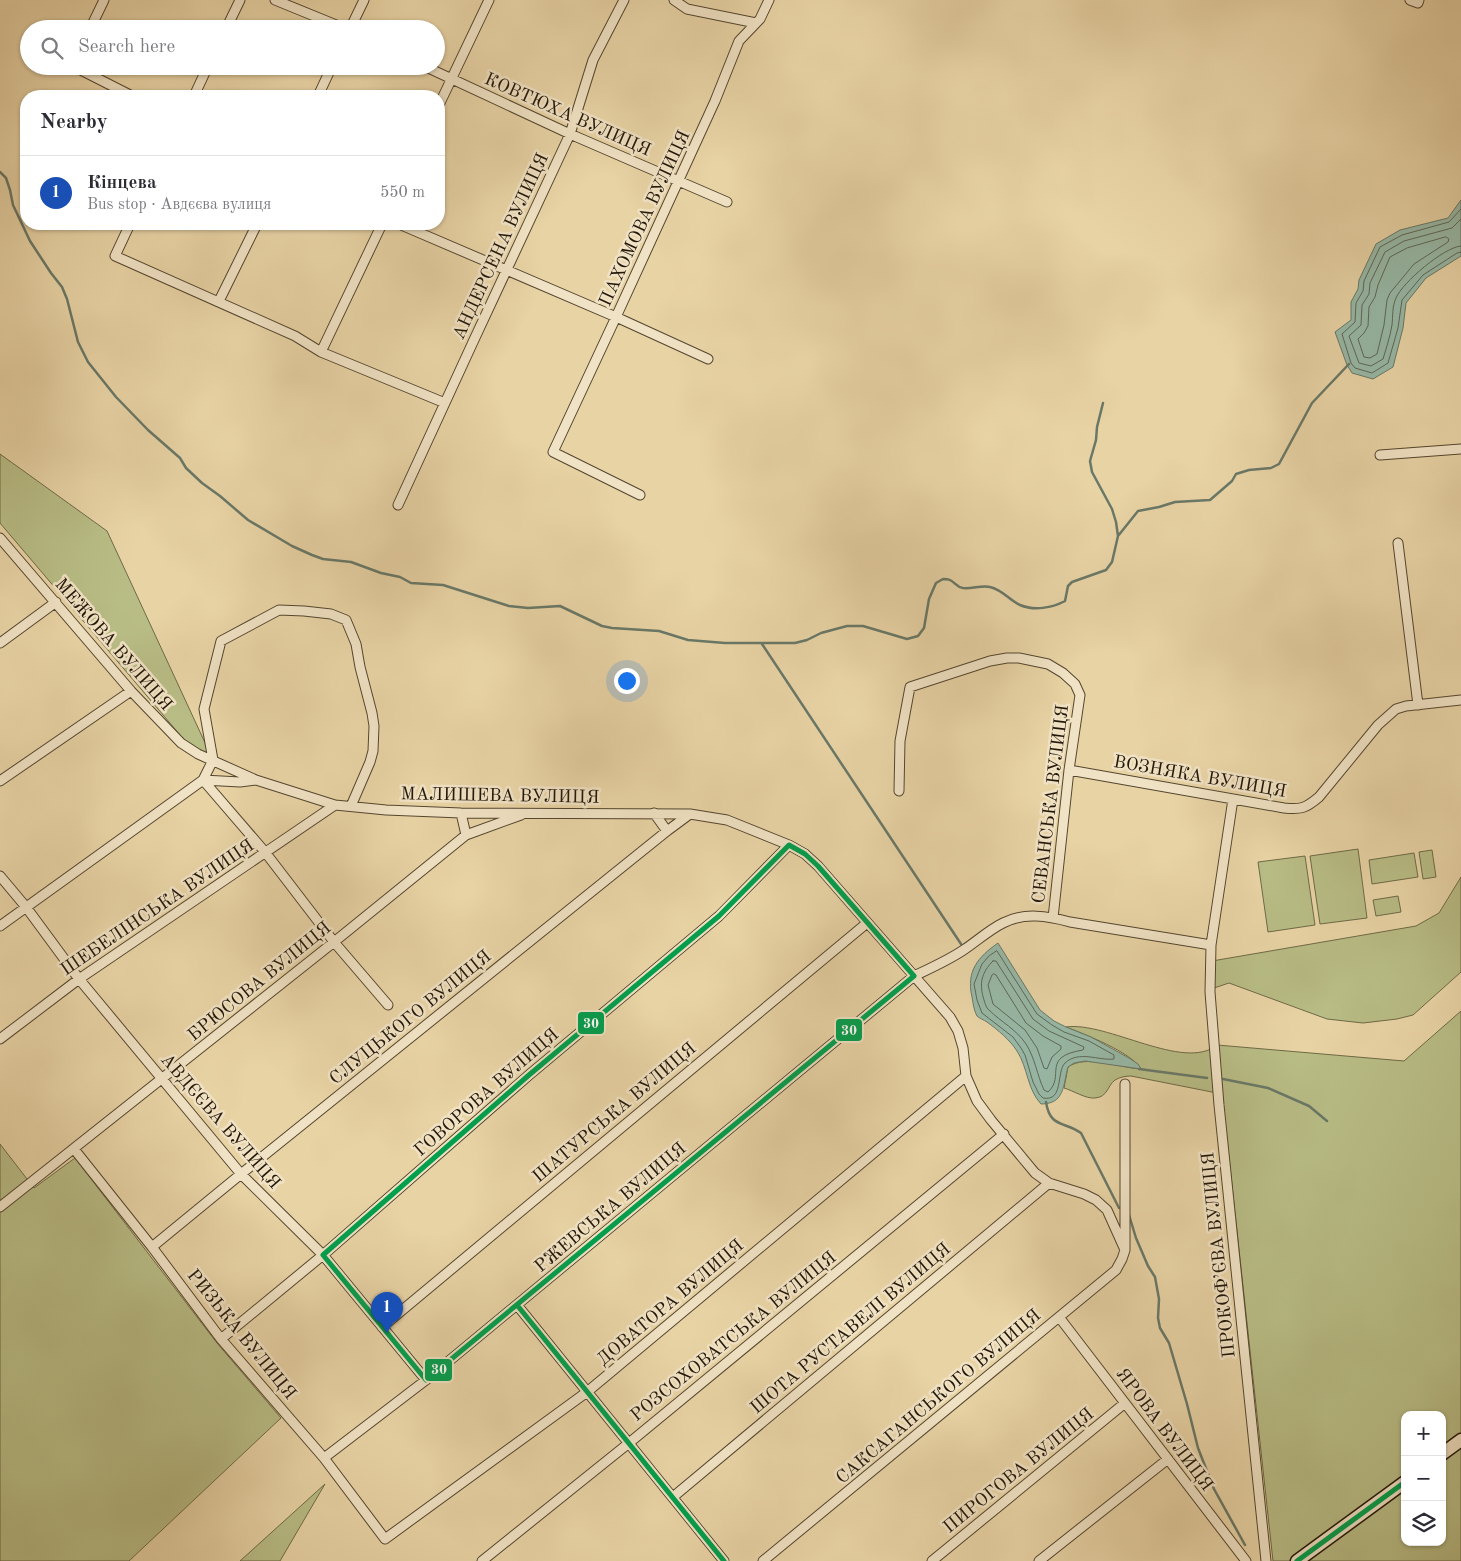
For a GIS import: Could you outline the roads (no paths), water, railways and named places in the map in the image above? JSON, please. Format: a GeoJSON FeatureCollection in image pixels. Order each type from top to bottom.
{"type":"FeatureCollection","features":[{"type":"Feature","properties":{"kind":"main road"},"geometry":{"type":"LineString","coordinates":[[1446,1451],[1461,1440]]}},
{"type":"Feature","properties":{"kind":"main road"},"geometry":{"type":"LineString","coordinates":[[1297,1561],[1401,1485]]}},
{"type":"Feature","properties":{"kind":"street"},"geometry":{"type":"LineString","coordinates":[[94,20],[104,0]]}},
{"type":"Feature","properties":{"kind":"street"},"geometry":{"type":"LineString","coordinates":[[230,20],[240,0]]}},
{"type":"Feature","properties":{"kind":"street"},"geometry":{"type":"LineString","coordinates":[[275,0],[324,20]]}},
{"type":"Feature","properties":{"kind":"street"},"geometry":{"type":"LineString","coordinates":[[354,20],[364,0]]}},
{"type":"Feature","properties":{"kind":"street"},"geometry":{"type":"LineString","coordinates":[[445,92],[489,0]]}},
{"type":"Feature","properties":{"kind":"street","name":"АНДЕРСЕНА ВУЛИЦЯ"},"geometry":{"type":"LineString","coordinates":[[398,505],[570,134],[593,60],[624,0]]}},
{"type":"Feature","properties":{"kind":"street"},"geometry":{"type":"LineString","coordinates":[[674,0],[687,9],[756,23]]}},
{"type":"Feature","properties":{"kind":"street","name":"ПАХОМОВА ВУЛИЦЯ"},"geometry":{"type":"LineString","coordinates":[[640,495],[553,452],[715,101],[740,42],[760,19],[769,0]]}},
{"type":"Feature","properties":{"kind":"street"},"geometry":{"type":"LineString","coordinates":[[1410,0],[1418,3],[1419,0]]}},
{"type":"Feature","properties":{"kind":"street"},"geometry":{"type":"LineString","coordinates":[[91,75],[120,90]]}},
{"type":"Feature","properties":{"kind":"street"},"geometry":{"type":"LineString","coordinates":[[197,90],[204,75]]}},
{"type":"Feature","properties":{"kind":"street"},"geometry":{"type":"LineString","coordinates":[[321,90],[328,75]]}},
{"type":"Feature","properties":{"kind":"street","name":"КОВТЮХА ВУЛИЦЯ"},"geometry":{"type":"LineString","coordinates":[[443,75],[570,134],[728,202]]}},
{"type":"Feature","properties":{"kind":"street"},"geometry":{"type":"LineString","coordinates":[[127,230],[115,256],[295,336],[322,352],[445,403]]}},
{"type":"Feature","properties":{"kind":"street"},"geometry":{"type":"LineString","coordinates":[[219,301],[254,230]]}},
{"type":"Feature","properties":{"kind":"street"},"geometry":{"type":"LineString","coordinates":[[322,352],[379,230]]}},
{"type":"Feature","properties":{"kind":"street"},"geometry":{"type":"LineString","coordinates":[[413,230],[616,317],[708,360]]}},
{"type":"Feature","properties":{"kind":"street"},"geometry":{"type":"LineString","coordinates":[[1380,455],[1461,449]]}},
{"type":"Feature","properties":{"kind":"street","name":"МЕЖОВА ВУЛИЦЯ"},"geometry":{"type":"LineString","coordinates":[[0,538],[131,691],[181,743],[213,760]]}},
{"type":"Feature","properties":{"kind":"street"},"geometry":{"type":"LineString","coordinates":[[1398,543],[1418,704]]}},
{"type":"Feature","properties":{"kind":"street"},"geometry":{"type":"LineString","coordinates":[[0,643],[56,602]]}},
{"type":"Feature","properties":{"kind":"street"},"geometry":{"type":"LineString","coordinates":[[0,926],[203,780],[213,760],[204,710],[221,640],[279,610],[331,614],[346,620],[356,644],[374,726],[373,751],[370,762],[351,806]]}},
{"type":"Feature","properties":{"kind":"street","name":"СЕВАНСЬКА ВУЛИЦЯ"},"geometry":{"type":"LineString","coordinates":[[899,791],[900,741],[910,687],[990,661],[1007,658],[1019,658],[1048,664],[1063,673],[1075,684],[1080,695],[1069,770],[1053,918]]}},
{"type":"Feature","properties":{"kind":"street"},"geometry":{"type":"LineString","coordinates":[[0,781],[131,691]]}},
{"type":"Feature","properties":{"kind":"street","name":"ВОЗНЯКА ВУЛИЦЯ"},"geometry":{"type":"LineString","coordinates":[[1069,770],[1296,809],[1308,806],[1319,797],[1378,725],[1396,710],[1418,704],[1461,700]]}},
{"type":"Feature","properties":{"kind":"street","name":"МАЛИШЕВА ВУЛИЦЯ"},"geometry":{"type":"LineString","coordinates":[[213,760],[256,780],[335,804],[386,810],[461,813],[690,814],[727,820],[789,845],[805,854],[818,866],[950,1017],[958,1031],[963,1048],[966,1076],[977,1101],[1035,1173],[1049,1183]]}},
{"type":"Feature","properties":{"kind":"street"},"geometry":{"type":"LineString","coordinates":[[203,780],[240,782],[256,780]]}},
{"type":"Feature","properties":{"kind":"street"},"geometry":{"type":"LineString","coordinates":[[203,780],[265,852],[334,942],[388,1005]]}},
{"type":"Feature","properties":{"kind":"street","name":"ПРОКОФ’ЄВА ВУЛИЦЯ"},"geometry":{"type":"LineString","coordinates":[[1232,799],[1211,945],[1210,992],[1218,1096],[1266,1561]]}},
{"type":"Feature","properties":{"kind":"street","name":"ШЕБЕЛІНСЬКА ВУЛИЦЯ"},"geometry":{"type":"LineString","coordinates":[[0,1040],[79,979],[335,804]]}},
{"type":"Feature","properties":{"kind":"street"},"geometry":{"type":"LineString","coordinates":[[461,813],[466,834]]}},
{"type":"Feature","properties":{"kind":"street","name":"БРЮСОВА ВУЛИЦЯ"},"geometry":{"type":"LineString","coordinates":[[0,1207],[163,1079],[466,834],[527,813]]}},
{"type":"Feature","properties":{"kind":"street"},"geometry":{"type":"LineString","coordinates":[[654,813],[667,830]]}},
{"type":"Feature","properties":{"kind":"street","name":"СЛУЦЬКОГО ВУЛИЦЯ"},"geometry":{"type":"LineString","coordinates":[[152,1247],[667,830],[690,814]]}},
{"type":"Feature","properties":{"kind":"street","name":"ГОВОРОВА ВУЛИЦЯ"},"geometry":{"type":"LineString","coordinates":[[221,1339],[323,1255],[529,1075],[718,916],[789,845]]}},
{"type":"Feature","properties":{"kind":"street","name":"АВДЄЄВА ВУЛИЦЯ"},"geometry":{"type":"LineString","coordinates":[[0,876],[26,907],[79,979],[241,1174],[323,1255],[426,1380]]}},
{"type":"Feature","properties":{"kind":"street","name":"СЕВАНСЬКА ВУЛИЦЯ"},"geometry":{"type":"LineString","coordinates":[[914,976],[963,950],[1002,923],[1015,918],[1029,916],[1053,918],[1211,945]]}},
{"type":"Feature","properties":{"kind":"street","name":"ШАТУРСЬКА ВУЛИЦЯ"},"geometry":{"type":"LineString","coordinates":[[382,1327],[867,922]]}},
{"type":"Feature","properties":{"kind":"street","name":"РЖЕВСЬКА ВУЛИЦЯ"},"geometry":{"type":"LineString","coordinates":[[324,1458],[426,1380],[914,976]]}},
{"type":"Feature","properties":{"kind":"street","name":"ДОВАТОРА ВУЛИЦЯ"},"geometry":{"type":"LineString","coordinates":[[385,1539],[588,1392],[966,1076]]}},
{"type":"Feature","properties":{"kind":"street"},"geometry":{"type":"LineString","coordinates":[[1124,1084],[1125,1250]]}},
{"type":"Feature","properties":{"kind":"street","name":"РОЗСОХОВАТСЬКА ВУЛИЦЯ"},"geometry":{"type":"LineString","coordinates":[[482,1561],[1004,1134]]}},
{"type":"Feature","properties":{"kind":"street","name":"РИЗЬКА ВУЛИЦЯ"},"geometry":{"type":"LineString","coordinates":[[74,1149],[152,1247],[221,1339],[324,1458],[385,1539]]}},
{"type":"Feature","properties":{"kind":"street"},"geometry":{"type":"LineString","coordinates":[[1049,1183],[1084,1194],[1096,1200],[1107,1210],[1125,1250]]}},
{"type":"Feature","properties":{"kind":"street","name":"ШОТА РУСТАВЕЛІ ВУЛИЦЯ"},"geometry":{"type":"LineString","coordinates":[[673,1497],[1049,1183]]}},
{"type":"Feature","properties":{"kind":"street","name":"САКСАГАНСЬКОГО ВУЛИЦЯ"},"geometry":{"type":"LineString","coordinates":[[763,1561],[1116,1270],[1125,1250]]}},
{"type":"Feature","properties":{"kind":"street"},"geometry":{"type":"LineString","coordinates":[[517,1305],[724,1561]]}},
{"type":"Feature","properties":{"kind":"street","name":"ЯРОВА ВУЛИЦЯ"},"geometry":{"type":"LineString","coordinates":[[1059,1317],[1246,1561]]}},
{"type":"Feature","properties":{"kind":"street","name":"ПИРОГОВА ВУЛИЦЯ"},"geometry":{"type":"LineString","coordinates":[[932,1561],[1125,1403]]}},
{"type":"Feature","properties":{"kind":"street"},"geometry":{"type":"LineString","coordinates":[[1039,1561],[1168,1459]]}},
{"type":"Feature","properties":{"kind":"water"},"geometry":{"type":"Polygon","coordinates":[[[1461,200],[1461,256],[1426,278],[1406,303],[1403,328],[1393,367],[1373,379],[1352,373],[1347,365],[1335,332],[1351,320],[1351,302],[1376,244],[1400,230],[1448,218],[1461,200]]]}},
{"type":"Feature","properties":{"kind":"water"},"geometry":{"type":"Polygon","coordinates":[[[998,943],[1040,1010],[1054,1021],[1091,1037],[1129,1058],[1138,1064],[1141,1069],[1085,1061],[1074,1063],[1068,1067],[1064,1087],[1059,1097],[1055,1101],[1041,1104],[1033,1092],[1021,1058],[1014,1047],[999,1032],[977,1016],[974,1009],[971,988],[972,972],[979,959],[998,943]]]}},
{"type":"Feature","properties":{"kind":"waterway"},"geometry":{"type":"LineString","coordinates":[[0,172],[6,178],[13,205],[20,220]]}},
{"type":"Feature","properties":{"kind":"waterway"},"geometry":{"type":"LineString","coordinates":[[25,230],[30,241],[62,287],[78,342],[88,362],[116,397],[148,430],[180,458],[186,468],[248,520],[292,546],[323,559],[351,562],[381,573],[400,577],[411,583],[443,585],[509,606],[528,608],[560,606],[602,626],[612,628],[659,631],[688,640],[725,643],[795,643],[847,626],[863,626],[907,639],[918,636],[924,628],[929,599],[936,583],[943,579],[950,580],[963,588],[984,586],[995,588],[1025,607],[1043,608],[1065,601],[1068,586],[1072,582],[1106,570],[1112,562],[1118,536],[1112,509],[1092,472],[1090,461],[1103,403]]}},
{"type":"Feature","properties":{"kind":"waterway"},"geometry":{"type":"LineString","coordinates":[[1118,536],[1138,511],[1175,502],[1210,500],[1232,481],[1236,474],[1249,470],[1271,468],[1279,464],[1312,403],[1349,364]]}},
{"type":"Feature","properties":{"kind":"waterway"},"geometry":{"type":"LineString","coordinates":[[762,644],[961,944]]}},
{"type":"Feature","properties":{"kind":"waterway"},"geometry":{"type":"LineString","coordinates":[[1139,1069],[1207,1078]]}},
{"type":"Feature","properties":{"kind":"waterway"},"geometry":{"type":"LineString","coordinates":[[1223,1079],[1268,1088],[1309,1106],[1327,1121]]}},
{"type":"Feature","properties":{"kind":"waterway"},"geometry":{"type":"LineString","coordinates":[[1046,1102],[1054,1120],[1081,1133],[1119,1208]]}},
{"type":"Feature","properties":{"kind":"waterway"},"geometry":{"type":"LineString","coordinates":[[1129,1215],[1136,1238],[1155,1277],[1159,1299],[1158,1318],[1160,1328],[1169,1343],[1198,1448],[1214,1489],[1245,1545]]}},
{"type":"Feature","properties":{"kind":"place","name":"Кінцева"},"geometry":{"type":"Point","coordinates":[387,1333]}}]}
